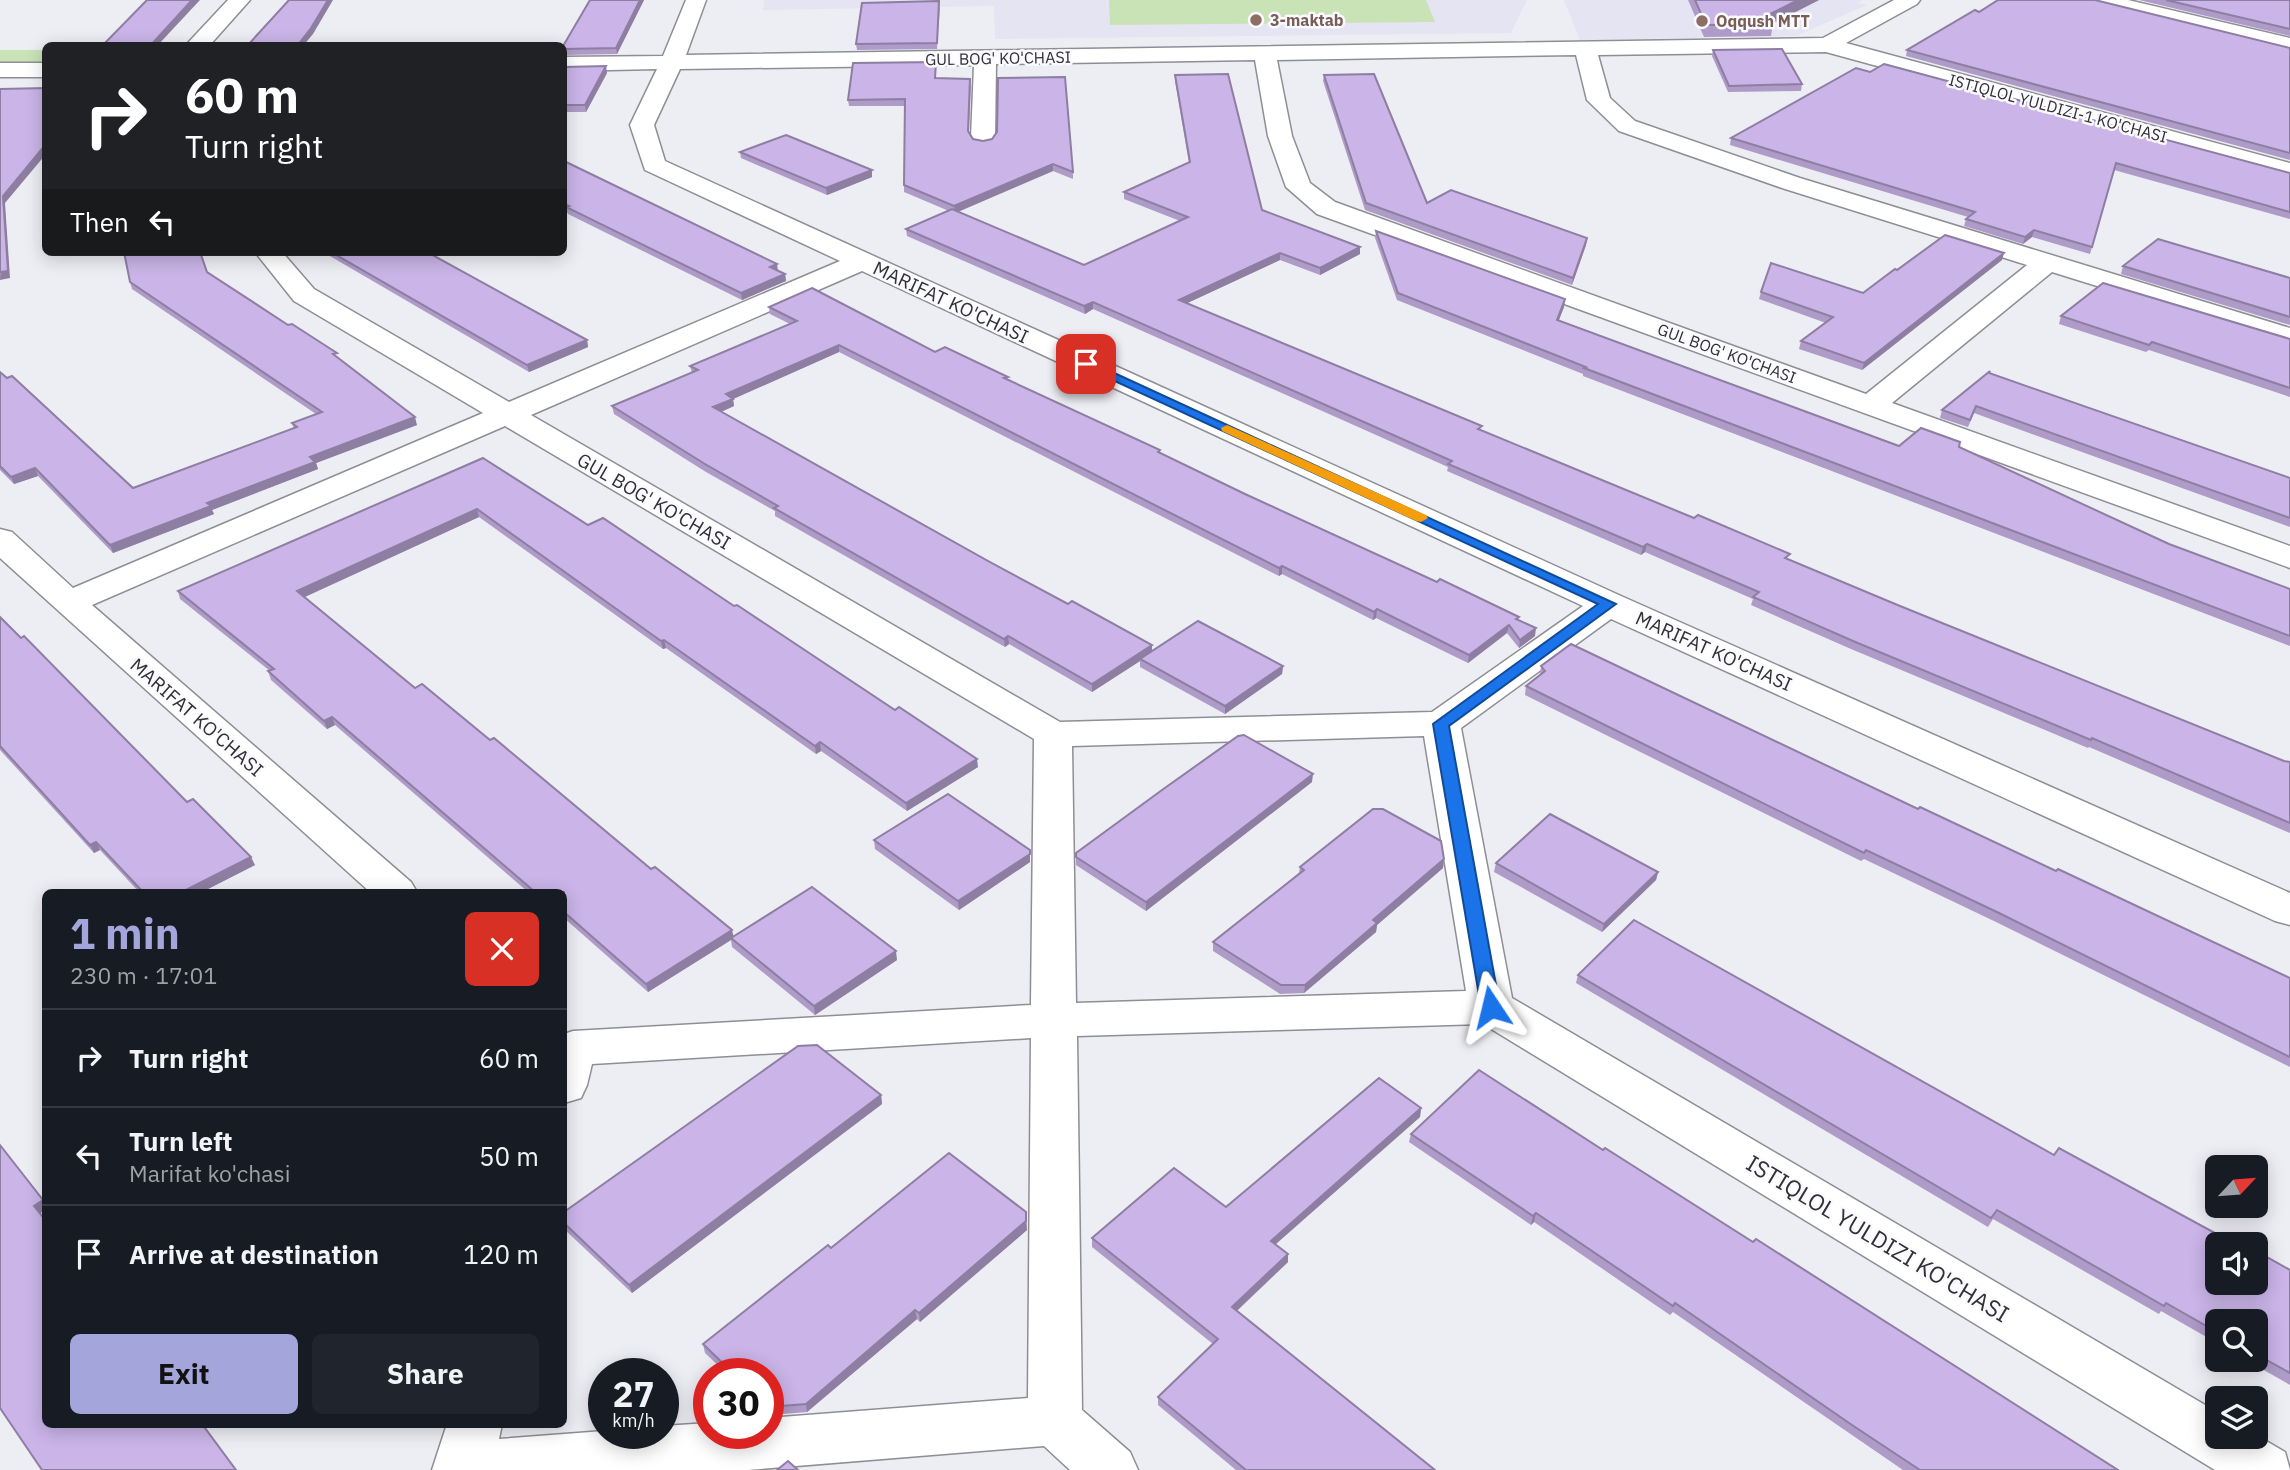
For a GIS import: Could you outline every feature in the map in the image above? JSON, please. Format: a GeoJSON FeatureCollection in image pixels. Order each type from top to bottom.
{"type":"FeatureCollection","features":[{"type":"Feature","properties":{"kind":"street"},"geometry":{"type":"LineString","coordinates":[[200,42],[240,0]]}},
{"type":"Feature","properties":{"kind":"street","name":"MARIFAT KO'CHASI"},"geometry":{"type":"LineString","coordinates":[[696,0],[672,62],[642,125],[654,165],[1608,604],[2290,910]]}},
{"type":"Feature","properties":{"kind":"street","name":"GUL BOG' KO'CHASI"},"geometry":{"type":"LineString","coordinates":[[567,64],[1827,45],[1910,0]]}},
{"type":"Feature","properties":{"kind":"street"},"geometry":{"type":"LineString","coordinates":[[2101,0],[2290,45]]}},
{"type":"Feature","properties":{"kind":"street","name":"ISTIQLOL YULDIZI-1 KO'CHASI"},"geometry":{"type":"LineString","coordinates":[[1827,45],[2290,171]]}},
{"type":"Feature","properties":{"kind":"street"},"geometry":{"type":"LineString","coordinates":[[1585,49],[1599,100],[1628,126],[1791,183],[2290,337]]}},
{"type":"Feature","properties":{"kind":"street","name":"GUL BOG' KO'CHASI"},"geometry":{"type":"LineString","coordinates":[[1265,54],[1280,136],[1299,187],[1326,208],[2290,558]]}},
{"type":"Feature","properties":{"kind":"street"},"geometry":{"type":"LineString","coordinates":[[983,138],[985,58]]}},
{"type":"Feature","properties":{"kind":"street"},"geometry":{"type":"LineString","coordinates":[[0,70],[42,70]]}},
{"type":"Feature","properties":{"kind":"street","name":"GUL BOG' KO'CHASI"},"geometry":{"type":"LineString","coordinates":[[271,256],[304,295],[1053,734]]}},
{"type":"Feature","properties":{"kind":"street"},"geometry":{"type":"LineString","coordinates":[[68,603],[862,261]]}},
{"type":"Feature","properties":{"kind":"street"},"geometry":{"type":"LineString","coordinates":[[1871,405],[2046,263]]}},
{"type":"Feature","properties":{"kind":"street","name":"MARIFAT KO'CHASI"},"geometry":{"type":"LineString","coordinates":[[0,539],[68,603],[393,889]]}},
{"type":"Feature","properties":{"kind":"street"},"geometry":{"type":"LineString","coordinates":[[1055,1421],[1053,734],[1441,724],[1608,604]]}},
{"type":"Feature","properties":{"kind":"street"},"geometry":{"type":"LineString","coordinates":[[567,1058],[1055,1020],[1491,1007],[1441,724]]}},
{"type":"Feature","properties":{"kind":"street","name":"ISTIQLOL YULDIZI KO'CHASI"},"geometry":{"type":"LineString","coordinates":[[1491,1007],[2265,1470]]}},
{"type":"Feature","properties":{"kind":"street"},"geometry":{"type":"LineString","coordinates":[[467,1454],[1055,1421],[1110,1470]]}},
{"type":"Feature","properties":{"kind":"shaded area","name":"3-maktab"},"geometry":{"type":"Polygon","coordinates":[[[764,0],[1527,0],[1511,33],[995,39],[994,6],[763,10],[764,0]]]}},
{"type":"Feature","properties":{"kind":"shaded area","name":"Oqqush MTT"},"geometry":{"type":"Polygon","coordinates":[[[1564,0],[1862,0],[1858,3],[1867,5],[1796,36],[1580,40],[1564,0]]]}},
{"type":"Feature","properties":{"kind":"green space"},"geometry":{"type":"Polygon","coordinates":[[[1109,0],[1426,0],[1435,22],[1110,25],[1109,0]]]}},
{"type":"Feature","properties":{"kind":"green space"},"geometry":{"type":"Polygon","coordinates":[[[0,50],[42,50],[42,65],[0,66],[0,50]]]}},
{"type":"Feature","properties":{"kind":"building"},"geometry":{"type":"Polygon","coordinates":[[[147,0],[192,0],[154,42],[106,42],[147,0]]]}},
{"type":"Feature","properties":{"kind":"building"},"geometry":{"type":"Polygon","coordinates":[[[289,0],[328,0],[300,42],[251,42],[289,0]]]}},
{"type":"Feature","properties":{"kind":"building"},"geometry":{"type":"Polygon","coordinates":[[[590,0],[640,0],[616,48],[567,49],[565,42],[590,0]]]}},
{"type":"Feature","properties":{"kind":"building"},"geometry":{"type":"Polygon","coordinates":[[[1695,0],[1798,0],[1768,15],[1773,24],[1706,25],[1695,0]]]}},
{"type":"Feature","properties":{"kind":"building"},"geometry":{"type":"Polygon","coordinates":[[[1998,0],[2095,0],[2290,48],[2290,153],[1907,50],[1975,10],[1979,12],[1998,0]]]}},
{"type":"Feature","properties":{"kind":"building"},"geometry":{"type":"Polygon","coordinates":[[[2166,0],[2290,0],[2290,29],[2166,0]]]}},
{"type":"Feature","properties":{"kind":"building"},"geometry":{"type":"Polygon","coordinates":[[[939,1],[937,43],[856,44],[862,3],[939,1]]]}},
{"type":"Feature","properties":{"kind":"building"},"geometry":{"type":"Polygon","coordinates":[[[1782,49],[1802,84],[1729,86],[1713,50],[1782,49]]]}},
{"type":"Feature","properties":{"kind":"building"},"geometry":{"type":"Polygon","coordinates":[[[936,62],[935,78],[970,79],[968,131],[973,139],[983,141],[992,139],[997,132],[998,78],[1065,77],[1073,172],[1053,164],[954,206],[904,185],[905,99],[848,100],[853,63],[936,62]]]}},
{"type":"Feature","properties":{"kind":"building"},"geometry":{"type":"Polygon","coordinates":[[[1884,64],[2290,173],[2290,212],[2116,163],[2092,247],[2034,230],[2025,237],[1966,219],[1975,212],[1731,138],[1856,68],[1870,72],[1884,64]]]}},
{"type":"Feature","properties":{"kind":"building"},"geometry":{"type":"Polygon","coordinates":[[[606,66],[585,105],[567,105],[567,67],[606,66]]]}},
{"type":"Feature","properties":{"kind":"building"},"geometry":{"type":"Polygon","coordinates":[[[1228,74],[1262,210],[1360,247],[1320,268],[1280,253],[1179,300],[1482,426],[1478,429],[1694,518],[1698,515],[1790,554],[1785,558],[1900,606],[2290,762],[2290,823],[2092,738],[2091,740],[1853,641],[1753,597],[1759,592],[1647,544],[1643,547],[1448,464],[1452,461],[1093,302],[1084,306],[906,229],[952,209],[1084,265],[1188,217],[1124,192],[1190,162],[1175,75],[1228,74]]]}},
{"type":"Feature","properties":{"kind":"building"},"geometry":{"type":"Polygon","coordinates":[[[1374,74],[1427,203],[1451,190],[1587,238],[1573,278],[1366,203],[1324,75],[1374,74]]]}},
{"type":"Feature","properties":{"kind":"building"},"geometry":{"type":"Polygon","coordinates":[[[42,88],[42,149],[3,196],[8,271],[0,272],[0,89],[42,88]]]}},
{"type":"Feature","properties":{"kind":"building"},"geometry":{"type":"Polygon","coordinates":[[[786,135],[872,170],[826,188],[740,152],[786,135]]]}},
{"type":"Feature","properties":{"kind":"building"},"geometry":{"type":"Polygon","coordinates":[[[567,162],[777,264],[770,267],[785,274],[741,293],[567,207],[567,162]]]}},
{"type":"Feature","properties":{"kind":"building"},"geometry":{"type":"Polygon","coordinates":[[[1376,231],[1565,299],[1557,320],[1899,446],[1921,428],[1960,442],[1959,447],[2169,544],[2290,589],[2290,636],[1584,368],[1586,367],[1398,293],[1376,231]]]}},
{"type":"Feature","properties":{"kind":"building"},"geometry":{"type":"Polygon","coordinates":[[[1945,235],[2004,253],[1864,363],[1801,341],[1833,317],[1761,292],[1771,263],[1863,293],[1945,235]]]}},
{"type":"Feature","properties":{"kind":"building"},"geometry":{"type":"Polygon","coordinates":[[[2158,239],[2290,278],[2290,317],[2123,266],[2158,239]]]}},
{"type":"Feature","properties":{"kind":"building"},"geometry":{"type":"Polygon","coordinates":[[[125,256],[201,256],[207,272],[288,325],[292,324],[337,353],[333,354],[415,417],[310,457],[315,462],[207,503],[211,506],[110,545],[35,468],[11,477],[0,466],[0,372],[7,378],[12,376],[133,488],[297,427],[292,423],[322,412],[130,282],[125,256]]]}},
{"type":"Feature","properties":{"kind":"building"},"geometry":{"type":"Polygon","coordinates":[[[338,256],[434,256],[587,340],[527,365],[338,256]]]}},
{"type":"Feature","properties":{"kind":"building"},"geometry":{"type":"Polygon","coordinates":[[[2103,283],[2290,339],[2290,388],[2152,342],[2149,345],[2061,316],[2103,283]]]}},
{"type":"Feature","properties":{"kind":"building"},"geometry":{"type":"Polygon","coordinates":[[[812,288],[935,352],[945,347],[1008,377],[1004,378],[1160,450],[1158,452],[1245,494],[1437,582],[1440,579],[1536,628],[1520,640],[1509,625],[1469,655],[1377,609],[1374,612],[1282,566],[1279,568],[839,345],[726,394],[733,399],[713,407],[988,561],[1068,604],[1072,601],[1152,645],[1092,684],[1008,636],[1004,639],[774,508],[778,506],[612,406],[698,370],[690,366],[797,321],[769,307],[812,288]]]}},
{"type":"Feature","properties":{"kind":"building"},"geometry":{"type":"Polygon","coordinates":[[[1990,371],[1989,373],[2290,478],[2290,518],[1976,406],[1970,420],[1942,410],[1990,371]]]}},
{"type":"Feature","properties":{"kind":"building"},"geometry":{"type":"Polygon","coordinates":[[[483,458],[588,525],[603,518],[895,710],[899,707],[977,759],[906,803],[820,742],[815,746],[664,640],[661,641],[477,509],[297,591],[415,688],[422,684],[490,740],[494,738],[651,869],[655,867],[732,930],[646,984],[567,915],[567,889],[532,889],[332,717],[324,721],[268,671],[274,669],[178,591],[483,458]]]}},
{"type":"Feature","properties":{"kind":"building"},"geometry":{"type":"Polygon","coordinates":[[[0,617],[21,638],[24,636],[187,802],[193,799],[251,857],[188,889],[140,889],[96,842],[90,845],[0,746],[0,617]]]}},
{"type":"Feature","properties":{"kind":"building"},"geometry":{"type":"Polygon","coordinates":[[[1198,621],[1283,666],[1225,706],[1140,659],[1198,621]]]}},
{"type":"Feature","properties":{"kind":"building"},"geometry":{"type":"Polygon","coordinates":[[[1571,644],[1918,809],[1920,807],[2056,871],[2058,869],[2290,978],[2290,1057],[1999,913],[1866,850],[1864,853],[1526,686],[1545,671],[1541,666],[1571,644]]]}},
{"type":"Feature","properties":{"kind":"building"},"geometry":{"type":"Polygon","coordinates":[[[1244,735],[1313,774],[1146,902],[1076,857],[1076,853],[1162,790],[1238,736],[1244,735]]]}},
{"type":"Feature","properties":{"kind":"building"},"geometry":{"type":"Polygon","coordinates":[[[948,794],[1030,850],[1030,854],[958,901],[874,840],[948,794]]]}},
{"type":"Feature","properties":{"kind":"building"},"geometry":{"type":"Polygon","coordinates":[[[1373,809],[1383,809],[1441,841],[1444,859],[1373,920],[1377,923],[1305,985],[1281,985],[1213,942],[1304,870],[1300,867],[1373,809]]]}},
{"type":"Feature","properties":{"kind":"building"},"geometry":{"type":"Polygon","coordinates":[[[1550,814],[1658,872],[1604,924],[1496,863],[1550,814]]]}},
{"type":"Feature","properties":{"kind":"building"},"geometry":{"type":"Polygon","coordinates":[[[812,887],[896,951],[814,1006],[731,938],[812,887]]]}},
{"type":"Feature","properties":{"kind":"building"},"geometry":{"type":"Polygon","coordinates":[[[1634,920],[2054,1155],[2059,1148],[2213,1232],[2205,1232],[2205,1295],[2268,1295],[2268,1258],[2290,1270],[2290,1373],[2268,1361],[2268,1309],[2205,1309],[2205,1325],[2166,1303],[2164,1306],[1997,1210],[1991,1218],[1578,975],[1634,920]]]}},
{"type":"Feature","properties":{"kind":"building"},"geometry":{"type":"Polygon","coordinates":[[[817,1045],[881,1095],[629,1285],[567,1226],[567,1210],[798,1046],[817,1045]]]}},
{"type":"Feature","properties":{"kind":"building"},"geometry":{"type":"Polygon","coordinates":[[[1479,1070],[1753,1242],[1756,1239],[2118,1470],[1920,1470],[1675,1303],[1673,1306],[1536,1213],[1533,1216],[1411,1134],[1479,1070]]]}},
{"type":"Feature","properties":{"kind":"building"},"geometry":{"type":"Polygon","coordinates":[[[1379,1078],[1421,1108],[1271,1241],[1288,1254],[1232,1307],[1435,1470],[1246,1470],[1158,1397],[1218,1339],[1092,1238],[1174,1168],[1226,1207],[1379,1078]]]}},
{"type":"Feature","properties":{"kind":"building"},"geometry":{"type":"Polygon","coordinates":[[[0,1145],[42,1199],[34,1206],[42,1216],[42,1428],[205,1428],[236,1470],[42,1470],[0,1408],[0,1145]]]}},
{"type":"Feature","properties":{"kind":"building"},"geometry":{"type":"Polygon","coordinates":[[[949,1153],[1026,1212],[1026,1221],[919,1313],[915,1310],[806,1404],[784,1406],[784,1358],[717,1358],[703,1344],[828,1245],[831,1248],[949,1153]]]}},
{"type":"Feature","properties":{"kind":"building"},"geometry":{"type":"Polygon","coordinates":[[[788,1461],[798,1470],[777,1470],[788,1461]]]}},
{"type":"Feature","properties":{"kind":"slow traffic"},"geometry":{"type":"LineString","coordinates":[[1227,428],[1421,518]]}},
{"type":"Feature","properties":{"kind":"place","name":"3-maktab"},"geometry":{"type":"Point","coordinates":[1256,20]}},
{"type":"Feature","properties":{"kind":"place","name":"Oqqush MTT"},"geometry":{"type":"Point","coordinates":[1702,21]}},
{"type":"Feature","properties":{"kind":"route"},"geometry":{"type":"LineString","coordinates":[[1086,364],[1608,604],[1441,724],[1491,1007]]}}]}
